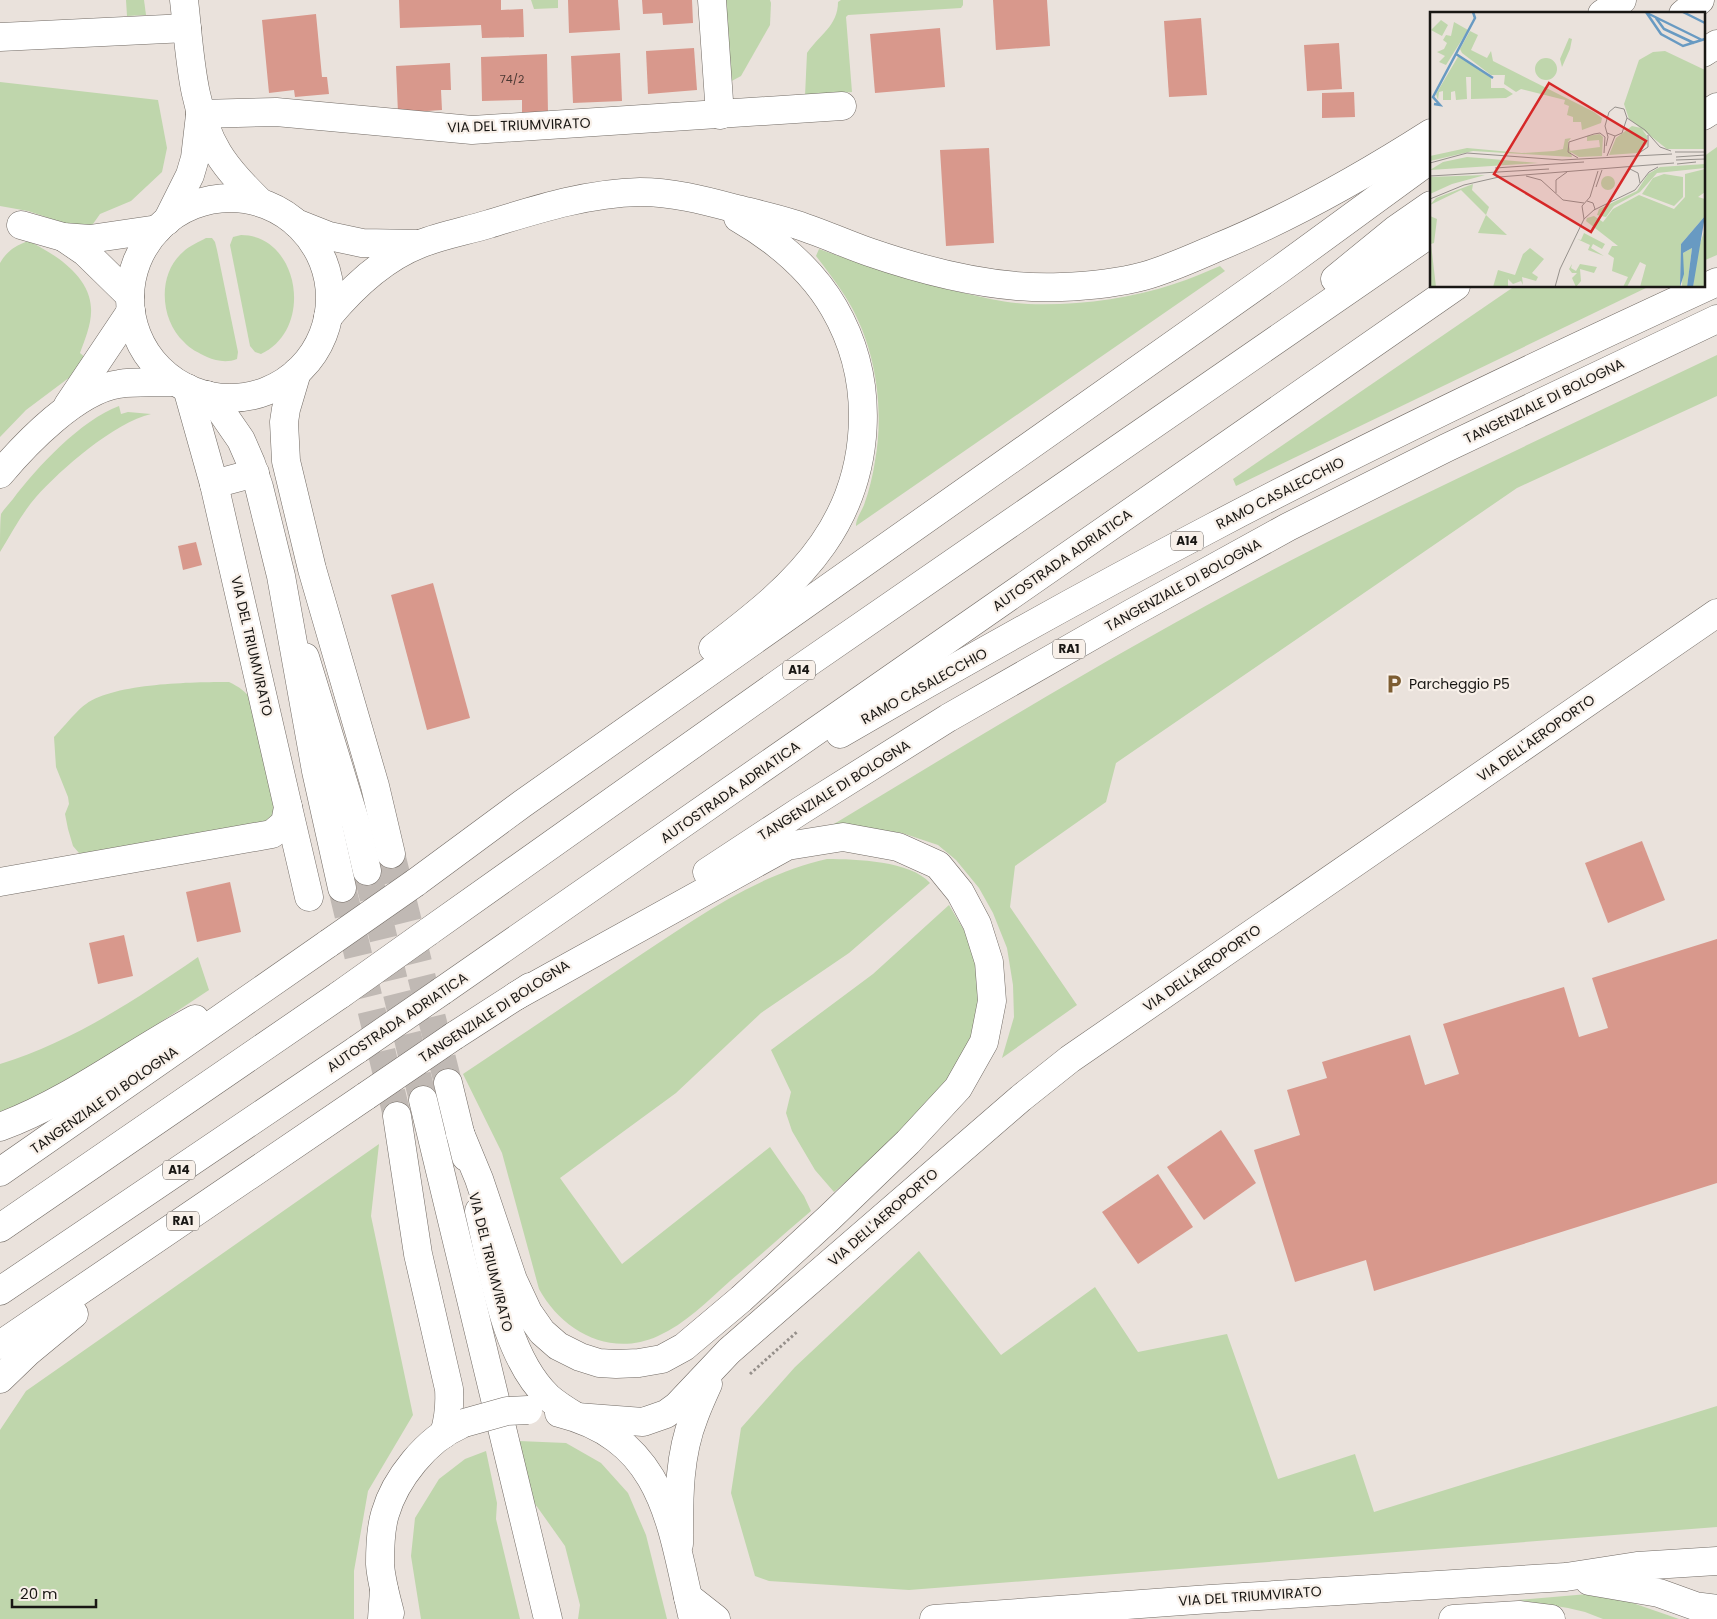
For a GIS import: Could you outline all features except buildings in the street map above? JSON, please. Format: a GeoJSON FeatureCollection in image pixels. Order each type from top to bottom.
{"type":"FeatureCollection","features":[{"type":"Feature","properties":{"kind":"main road"},"geometry":{"type":"LineString","coordinates":[[184,0],[200,114],[195,158],[187,181],[163,225],[140,259],[134,278],[131,304],[134,326],[141,344],[161,372],[221,412],[241,440],[255,473],[281,576],[356,824]]}},
{"type":"Feature","properties":{"kind":"main road"},"geometry":{"type":"LineString","coordinates":[[712,0],[720,115]]}},
{"type":"Feature","properties":{"kind":"main road"},"geometry":{"type":"LineString","coordinates":[[1605,12],[1622,0]]}},
{"type":"Feature","properties":{"kind":"main road"},"geometry":{"type":"LineString","coordinates":[[1624,12],[1639,0]]}},
{"type":"Feature","properties":{"kind":"main road"},"geometry":{"type":"LineString","coordinates":[[1685,12],[1700,0]]}},
{"type":"Feature","properties":{"kind":"main road"},"geometry":{"type":"LineString","coordinates":[[0,37],[187,28]]}},
{"type":"Feature","properties":{"kind":"main road"},"geometry":{"type":"LineString","coordinates":[[1704,52],[1717,44]]}},
{"type":"Feature","properties":{"kind":"main road","name":"VIA DEL TRIUMVIRATO"},"geometry":{"type":"LineString","coordinates":[[200,114],[276,112],[472,130],[842,106]]}},
{"type":"Feature","properties":{"kind":"main road"},"geometry":{"type":"LineString","coordinates":[[1704,115],[1717,107]]}},
{"type":"Feature","properties":{"kind":"main road"},"geometry":{"type":"LineString","coordinates":[[200,114],[218,153],[233,173],[260,202]]}},
{"type":"Feature","properties":{"kind":"main road"},"geometry":{"type":"LineString","coordinates":[[328,317],[347,294],[367,276],[419,244],[564,202],[641,192],[678,195],[698,199],[792,223],[872,253],[983,283],[1069,286],[1143,276],[1189,260],[1254,233],[1372,170],[1430,134]]}},
{"type":"Feature","properties":{"kind":"main road","name":"TANGENZIALE DI BOLOGNA"},"geometry":{"type":"LineString","coordinates":[[0,1172],[305,961],[522,804],[1279,270],[1430,160]]}},
{"type":"Feature","properties":{"kind":"main road"},"geometry":{"type":"LineString","coordinates":[[0,474],[25,445],[61,414],[93,391],[118,384],[189,389],[229,398],[259,394],[273,388],[297,372],[307,361],[326,328],[330,302],[324,265],[313,241],[296,223],[260,202],[230,198],[194,204],[163,225],[90,240],[63,237],[21,225]]}},
{"type":"Feature","properties":{"kind":"main road"},"geometry":{"type":"LineString","coordinates":[[522,804],[670,681],[772,600],[802,570],[822,545],[849,495],[858,464],[862,437],[862,403],[859,377],[845,329],[833,306],[818,285],[779,245],[757,228],[732,214],[698,199]]}},
{"type":"Feature","properties":{"kind":"main road","name":"A14"},"geometry":{"type":"LineString","coordinates":[[1172,411],[1395,230],[1430,206]]}},
{"type":"Feature","properties":{"kind":"main road"},"geometry":{"type":"LineString","coordinates":[[296,223],[329,236],[362,243],[419,244]]}},
{"type":"Feature","properties":{"kind":"main road","name":"A14"},"geometry":{"type":"LineString","coordinates":[[0,1228],[341,994],[792,674],[1430,234]]}},
{"type":"Feature","properties":{"kind":"main road"},"geometry":{"type":"LineString","coordinates":[[63,237],[85,252],[131,304]]}},
{"type":"Feature","properties":{"kind":"main road","name":"RAMO CASALECCHIO"},"geometry":{"type":"LineString","coordinates":[[672,832],[913,692],[1214,526],[1437,414],[1717,282]]}},
{"type":"Feature","properties":{"kind":"main road","name":"AUTOSTRADA ADRIATICA"},"geometry":{"type":"LineString","coordinates":[[0,1292],[442,991],[1453,288]]}},
{"type":"Feature","properties":{"kind":"main road"},"geometry":{"type":"LineString","coordinates":[[61,414],[131,304]]}},
{"type":"Feature","properties":{"kind":"main road","name":"TANGENZIALE DI BOLOGNA"},"geometry":{"type":"LineString","coordinates":[[0,1345],[454,1036],[800,811],[940,723],[1132,613],[1288,527],[1464,439],[1717,319]]}},
{"type":"Feature","properties":{"kind":"main road"},"geometry":{"type":"LineString","coordinates":[[297,372],[286,408],[284,446],[291,487],[312,569],[375,786],[392,854]]}},
{"type":"Feature","properties":{"kind":"main road","name":"VIA DEL TRIUMVIRATO"},"geometry":{"type":"LineString","coordinates":[[189,389],[214,484],[309,897]]}},
{"type":"Feature","properties":{"kind":"main road"},"geometry":{"type":"LineString","coordinates":[[214,484],[255,473]]}},
{"type":"Feature","properties":{"kind":"main road"},"geometry":{"type":"LineString","coordinates":[[312,569],[356,824],[367,871]]}},
{"type":"Feature","properties":{"kind":"main road"},"geometry":{"type":"LineString","coordinates":[[281,576],[316,771],[342,888]]}},
{"type":"Feature","properties":{"kind":"main road","name":"VIA DELL'AEROPORTO"},"geometry":{"type":"LineString","coordinates":[[576,1418],[643,1422],[666,1414],[681,1402],[718,1363],[791,1297],[1070,1058],[1717,613]]}},
{"type":"Feature","properties":{"kind":"main road"},"geometry":{"type":"LineString","coordinates":[[0,882],[272,834],[285,823],[288,807]]}},
{"type":"Feature","properties":{"kind":"main road"},"geometry":{"type":"LineString","coordinates":[[460,1133],[479,1179],[512,1280],[528,1312],[542,1332],[558,1346],[580,1357],[598,1362],[639,1364],[662,1358],[684,1347],[741,1299],[901,1149],[958,1088],[984,1042],[992,1001],[989,962],[977,924],[960,892],[938,865],[898,847],[843,837],[787,846],[516,996]]}},
{"type":"Feature","properties":{"kind":"main road"},"geometry":{"type":"LineString","coordinates":[[0,1127],[56,1102],[161,1037],[305,961]]}},
{"type":"Feature","properties":{"kind":"main road","name":"VIA DEL TRIUMVIRATO"},"geometry":{"type":"LineString","coordinates":[[448,1083],[510,1338],[525,1367],[548,1397],[576,1418]]}},
{"type":"Feature","properties":{"kind":"main road","name":"VIA DEL TRIUMVIRATO"},"geometry":{"type":"LineString","coordinates":[[423,1100],[548,1619]]}},
{"type":"Feature","properties":{"kind":"main road"},"geometry":{"type":"LineString","coordinates":[[397,1116],[418,1254],[449,1389],[450,1409],[448,1422],[454,1429]]}},
{"type":"Feature","properties":{"kind":"main road"},"geometry":{"type":"LineString","coordinates":[[0,1379],[28,1352],[92,1299],[294,1146]]}},
{"type":"Feature","properties":{"kind":"main road","name":"VIA DELL'AEROPORTO"},"geometry":{"type":"LineString","coordinates":[[680,1560],[678,1495],[684,1452],[693,1418],[718,1363]]}},
{"type":"Feature","properties":{"kind":"main road","name":"VIA DEL TRIUMVIRATO"},"geometry":{"type":"LineString","coordinates":[[392,1619],[384,1590],[380,1565],[385,1514],[399,1482],[419,1455],[454,1429],[507,1411],[528,1410],[555,1412],[576,1418],[604,1430],[625,1444],[642,1463],[654,1481],[671,1525],[690,1608],[716,1619]]}},
{"type":"Feature","properties":{"kind":"main road","name":"VIA DEL TRIUMVIRATO"},"geometry":{"type":"LineString","coordinates":[[934,1619],[1566,1577],[1637,1566],[1717,1561]]}},
{"type":"Feature","properties":{"kind":"main road","name":"VIA DEL TRIUMVIRATO"},"geometry":{"type":"LineString","coordinates":[[1566,1577],[1659,1594],[1696,1606],[1717,1609]]}},
{"type":"Feature","properties":{"kind":"main road"},"geometry":{"type":"LineString","coordinates":[[382,1619],[384,1590]]}},
{"type":"Feature","properties":{"kind":"main road"},"geometry":{"type":"LineString","coordinates":[[1453,1619],[1519,1615],[1551,1619]]}},
{"type":"Feature","properties":{"kind":"green space"},"geometry":{"type":"Polygon","coordinates":[[[126,0],[144,0],[146,15],[127,16],[126,0]]]}},
{"type":"Feature","properties":{"kind":"green space"},"geometry":{"type":"Polygon","coordinates":[[[531,0],[558,0],[558,8],[534,9],[531,0]]]}},
{"type":"Feature","properties":{"kind":"green space"},"geometry":{"type":"Polygon","coordinates":[[[722,0],[770,0],[771,3],[770,25],[741,76],[728,83],[722,0]]]}},
{"type":"Feature","properties":{"kind":"green space"},"geometry":{"type":"Polygon","coordinates":[[[841,0],[963,0],[963,5],[961,8],[848,15],[846,17],[852,92],[805,96],[807,53],[835,18],[838,2],[841,0]]]}},
{"type":"Feature","properties":{"kind":"green space"},"geometry":{"type":"Polygon","coordinates":[[[0,82],[158,100],[167,148],[162,172],[131,201],[100,214],[88,231],[28,211],[0,206],[0,82]]]}},
{"type":"Feature","properties":{"kind":"green space"},"geometry":{"type":"Polygon","coordinates":[[[1717,147],[1717,255],[1704,261],[1704,156],[1717,147]]]}},
{"type":"Feature","properties":{"kind":"green space"},"geometry":{"type":"Polygon","coordinates":[[[241,235],[261,239],[276,250],[287,266],[293,285],[294,305],[289,325],[278,342],[261,354],[255,352],[250,346],[230,245],[233,237],[241,235]]]}},
{"type":"Feature","properties":{"kind":"green space"},"geometry":{"type":"Polygon","coordinates":[[[206,238],[212,238],[217,250],[238,352],[237,359],[233,360],[214,360],[189,347],[176,333],[166,310],[166,284],[169,272],[175,261],[185,250],[206,238]]]}},
{"type":"Feature","properties":{"kind":"green space"},"geometry":{"type":"Polygon","coordinates":[[[28,241],[49,252],[69,267],[84,286],[89,296],[91,314],[88,331],[80,353],[88,360],[78,371],[26,410],[0,437],[0,263],[12,249],[28,241]]]}},
{"type":"Feature","properties":{"kind":"green space"},"geometry":{"type":"Polygon","coordinates":[[[819,249],[927,284],[1012,303],[1028,304],[1083,303],[1139,294],[1192,278],[1220,266],[1225,271],[856,526],[871,483],[874,466],[878,440],[878,397],[875,376],[864,334],[842,291],[816,256],[819,249]]]}},
{"type":"Feature","properties":{"kind":"green space"},"geometry":{"type":"Polygon","coordinates":[[[1512,288],[1646,288],[1236,486],[1233,479],[1512,288]]]}},
{"type":"Feature","properties":{"kind":"green space"},"geometry":{"type":"Polygon","coordinates":[[[1717,355],[1717,396],[1517,488],[1116,763],[1106,802],[1015,866],[1010,907],[1077,1005],[1002,1058],[1014,1017],[1013,985],[1007,948],[993,913],[979,888],[956,860],[938,845],[902,833],[834,824],[1078,678],[1201,608],[1424,494],[1717,355]]]}},
{"type":"Feature","properties":{"kind":"green space"},"geometry":{"type":"Polygon","coordinates":[[[119,406],[121,414],[128,412],[151,414],[121,426],[105,436],[59,473],[31,503],[0,552],[1,514],[23,486],[47,459],[75,433],[90,422],[119,406]]]}},
{"type":"Feature","properties":{"kind":"green space"},"geometry":{"type":"Polygon","coordinates":[[[229,682],[242,690],[252,701],[276,803],[270,826],[85,860],[73,846],[68,829],[65,814],[69,804],[68,797],[56,767],[54,737],[82,707],[99,697],[155,685],[229,682]]]}},
{"type":"Feature","properties":{"kind":"green space"},"geometry":{"type":"Polygon","coordinates":[[[827,859],[867,861],[897,866],[910,870],[930,883],[849,953],[761,1013],[676,1093],[560,1178],[622,1264],[770,1147],[804,1196],[811,1211],[696,1312],[668,1331],[640,1342],[622,1344],[605,1342],[589,1336],[574,1328],[561,1317],[539,1289],[502,1153],[463,1074],[723,902],[774,876],[800,866],[827,859]]]}},
{"type":"Feature","properties":{"kind":"green space"},"geometry":{"type":"Polygon","coordinates":[[[949,905],[965,932],[975,958],[981,982],[978,1025],[956,1074],[907,1129],[834,1192],[815,1170],[792,1131],[786,1113],[791,1092],[771,1050],[873,974],[949,905]]]}},
{"type":"Feature","properties":{"kind":"green space"},"geometry":{"type":"Polygon","coordinates":[[[198,957],[209,990],[123,1047],[55,1087],[0,1113],[0,1064],[27,1055],[78,1032],[128,1004],[198,957]]]}},
{"type":"Feature","properties":{"kind":"green space"},"geometry":{"type":"Polygon","coordinates":[[[379,1144],[371,1216],[413,1415],[368,1491],[354,1571],[354,1619],[0,1619],[0,1430],[26,1391],[379,1144]]]}},
{"type":"Feature","properties":{"kind":"green space"},"geometry":{"type":"Polygon","coordinates":[[[919,1251],[1001,1355],[1095,1287],[1138,1352],[1227,1334],[1278,1479],[1355,1454],[1374,1512],[1717,1406],[1717,1527],[909,1590],[769,1581],[755,1576],[731,1493],[741,1428],[795,1367],[919,1251]]]}},
{"type":"Feature","properties":{"kind":"green space"},"geometry":{"type":"Polygon","coordinates":[[[519,1441],[566,1443],[601,1463],[628,1493],[646,1535],[667,1619],[578,1619],[580,1605],[565,1546],[533,1501],[519,1441]]]}},
{"type":"Feature","properties":{"kind":"green space"},"geometry":{"type":"Polygon","coordinates":[[[486,1451],[497,1503],[496,1519],[520,1619],[421,1619],[411,1556],[415,1518],[439,1479],[465,1459],[486,1451]]]}},
{"type":"Feature","properties":{"kind":"green space"},"geometry":{"type":"Polygon","coordinates":[[[1588,1594],[1624,1600],[1679,1619],[1603,1619],[1568,1608],[1518,1600],[1588,1594]]]}},
{"type":"Feature","properties":{"kind":"tunnel"},"geometry":{"type":"LineString","coordinates":[[391,854],[448,1083]]}},
{"type":"Feature","properties":{"kind":"tunnel"},"geometry":{"type":"LineString","coordinates":[[367,871],[423,1100]]}},
{"type":"Feature","properties":{"kind":"tunnel"},"geometry":{"type":"LineString","coordinates":[[342,888],[397,1116]]}},
{"type":"Feature","properties":{"kind":"place","name":"Parcheggio P5"},"geometry":{"type":"Point","coordinates":[1394,684]}}]}
